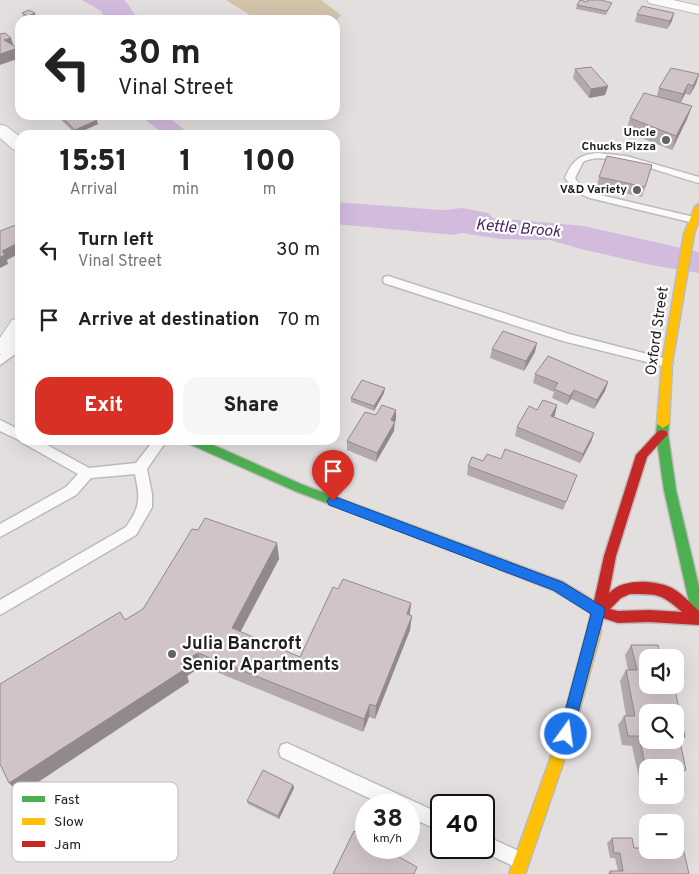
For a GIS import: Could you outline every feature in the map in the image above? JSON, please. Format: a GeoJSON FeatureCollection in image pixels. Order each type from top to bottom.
{"type":"FeatureCollection","features":[{"type":"Feature","properties":{"kind":"street"},"geometry":{"type":"LineString","coordinates":[[654,0],[699,10]]}},
{"type":"Feature","properties":{"kind":"street"},"geometry":{"type":"LineString","coordinates":[[0,130],[15,142]]}},
{"type":"Feature","properties":{"kind":"street","name":"Oxford Street"},"geometry":{"type":"LineString","coordinates":[[699,207],[689,234],[678,294],[667,362],[662,434],[670,490],[699,618]]}},
{"type":"Feature","properties":{"kind":"street"},"geometry":{"type":"LineString","coordinates":[[7,352],[15,335]]}},
{"type":"Feature","properties":{"kind":"street"},"geometry":{"type":"LineString","coordinates":[[519,867],[566,734],[599,611],[610,556],[634,479],[642,455],[662,434]]}},
{"type":"Feature","properties":{"kind":"street"},"geometry":{"type":"LineString","coordinates":[[202,445],[299,488],[558,586],[599,611],[618,618],[649,616],[699,618]]}},
{"type":"Feature","properties":{"kind":"street"},"geometry":{"type":"LineString","coordinates":[[599,611],[616,594],[629,588],[658,589],[669,593],[699,618]]}},
{"type":"Feature","properties":{"kind":"lane"},"geometry":{"type":"LineString","coordinates":[[694,220],[593,196],[579,190],[570,178],[574,166],[585,157],[607,156],[699,180]]}},
{"type":"Feature","properties":{"kind":"lane"},"geometry":{"type":"LineString","coordinates":[[388,280],[567,338],[667,362]]}},
{"type":"Feature","properties":{"kind":"lane"},"geometry":{"type":"LineString","coordinates":[[0,425],[15,433]]}},
{"type":"Feature","properties":{"kind":"lane"},"geometry":{"type":"LineString","coordinates":[[36,445],[87,473],[140,468],[157,445]]}},
{"type":"Feature","properties":{"kind":"lane"},"geometry":{"type":"LineString","coordinates":[[0,608],[132,530],[143,516],[148,500],[140,468]]}},
{"type":"Feature","properties":{"kind":"lane"},"geometry":{"type":"LineString","coordinates":[[0,531],[71,491],[87,473]]}},
{"type":"Feature","properties":{"kind":"lane"},"geometry":{"type":"LineString","coordinates":[[287,752],[378,794]]}},
{"type":"Feature","properties":{"kind":"lane"},"geometry":{"type":"LineString","coordinates":[[495,851],[519,867]]}},
{"type":"Feature","properties":{"kind":"shaded area"},"geometry":{"type":"Polygon","coordinates":[[[226,0],[321,0],[341,15],[340,16],[249,15],[226,0]]]}},
{"type":"Feature","properties":{"kind":"water"},"geometry":{"type":"Polygon","coordinates":[[[82,0],[124,0],[135,15],[103,15],[101,11],[82,0]]]}},
{"type":"Feature","properties":{"kind":"water"},"geometry":{"type":"Polygon","coordinates":[[[146,120],[172,120],[185,130],[158,130],[146,120]]]}},
{"type":"Feature","properties":{"kind":"water","name":"Kettle Brook"},"geometry":{"type":"Polygon","coordinates":[[[340,206],[379,208],[419,213],[462,208],[488,213],[493,218],[584,226],[699,252],[699,273],[651,265],[550,240],[500,239],[467,234],[444,225],[371,216],[340,216],[340,206]]]}},
{"type":"Feature","properties":{"kind":"building"},"geometry":{"type":"Polygon","coordinates":[[[580,0],[587,2],[588,0],[601,0],[612,3],[607,11],[577,5],[580,0]]]}},
{"type":"Feature","properties":{"kind":"building"},"geometry":{"type":"Polygon","coordinates":[[[642,6],[674,13],[670,21],[637,14],[642,6]]]}},
{"type":"Feature","properties":{"kind":"building"},"geometry":{"type":"Polygon","coordinates":[[[29,10],[35,13],[26,15],[22,13],[29,10]]]}},
{"type":"Feature","properties":{"kind":"building"},"geometry":{"type":"Polygon","coordinates":[[[5,33],[11,38],[4,40],[15,46],[15,49],[0,54],[0,34],[5,33]]]}},
{"type":"Feature","properties":{"kind":"building"},"geometry":{"type":"Polygon","coordinates":[[[591,67],[608,86],[591,89],[575,69],[591,67]]]}},
{"type":"Feature","properties":{"kind":"building"},"geometry":{"type":"Polygon","coordinates":[[[671,68],[699,74],[693,86],[688,84],[683,94],[659,88],[671,68]]]}},
{"type":"Feature","properties":{"kind":"building"},"geometry":{"type":"Polygon","coordinates":[[[644,93],[692,106],[676,136],[630,118],[644,93]]]}},
{"type":"Feature","properties":{"kind":"building"},"geometry":{"type":"Polygon","coordinates":[[[65,120],[97,120],[75,130],[65,120]]]}},
{"type":"Feature","properties":{"kind":"building"},"geometry":{"type":"Polygon","coordinates":[[[607,156],[652,165],[645,187],[599,177],[607,156]]]}},
{"type":"Feature","properties":{"kind":"building"},"geometry":{"type":"Polygon","coordinates":[[[15,225],[15,244],[2,251],[5,255],[0,257],[0,231],[15,225]]]}},
{"type":"Feature","properties":{"kind":"building"},"geometry":{"type":"Polygon","coordinates":[[[503,331],[537,343],[526,361],[492,349],[503,331]]]}},
{"type":"Feature","properties":{"kind":"building"},"geometry":{"type":"Polygon","coordinates":[[[548,356],[608,382],[597,400],[574,390],[570,396],[554,389],[558,383],[535,374],[548,356]]]}},
{"type":"Feature","properties":{"kind":"building"},"geometry":{"type":"Polygon","coordinates":[[[362,380],[385,388],[374,406],[351,398],[362,380]]]}},
{"type":"Feature","properties":{"kind":"building"},"geometry":{"type":"Polygon","coordinates":[[[543,400],[557,405],[551,416],[594,433],[583,454],[517,427],[529,406],[537,410],[543,400]]]}},
{"type":"Feature","properties":{"kind":"building"},"geometry":{"type":"Polygon","coordinates":[[[382,405],[396,410],[391,420],[395,422],[377,453],[347,441],[365,412],[376,415],[382,405]]]}},
{"type":"Feature","properties":{"kind":"building"},"geometry":{"type":"Polygon","coordinates":[[[505,449],[577,475],[566,502],[468,466],[472,457],[483,461],[487,454],[501,459],[505,449]]]}},
{"type":"Feature","properties":{"kind":"building","name":"Julia Bancroft Senior Apartments"},"geometry":{"type":"Polygon","coordinates":[[[205,518],[277,543],[232,628],[300,657],[333,587],[338,589],[343,579],[411,603],[407,614],[412,616],[376,706],[370,704],[364,719],[198,653],[181,663],[185,669],[9,783],[0,764],[0,684],[120,612],[125,620],[143,609],[192,529],[198,530],[205,518]]]}},
{"type":"Feature","properties":{"kind":"building"},"geometry":{"type":"Polygon","coordinates":[[[631,645],[658,645],[659,649],[639,649],[639,694],[676,694],[678,704],[639,704],[639,736],[628,736],[624,716],[635,716],[626,670],[637,670],[631,645]]]}},
{"type":"Feature","properties":{"kind":"building"},"geometry":{"type":"Polygon","coordinates":[[[642,749],[682,749],[684,759],[644,759],[642,749]]]}},
{"type":"Feature","properties":{"kind":"building"},"geometry":{"type":"Polygon","coordinates":[[[263,770],[293,785],[278,816],[247,801],[263,770]]]}},
{"type":"Feature","properties":{"kind":"building"},"geometry":{"type":"Polygon","coordinates":[[[354,831],[355,859],[403,859],[417,867],[414,874],[333,874],[354,831]]]}},
{"type":"Feature","properties":{"kind":"building"},"geometry":{"type":"Polygon","coordinates":[[[612,838],[632,838],[634,848],[639,848],[639,859],[684,859],[684,852],[689,874],[611,874],[610,871],[623,871],[620,853],[614,853],[612,838]]]}},
{"type":"Feature","properties":{"kind":"waterway","name":"Kettle Brook"},"geometry":{"type":"LineString","coordinates":[[340,213],[455,223]]}},
{"type":"Feature","properties":{"kind":"traffic: fast"},"geometry":{"type":"LineString","coordinates":[[663,424],[662,434],[670,490],[699,615]]}},
{"type":"Feature","properties":{"kind":"traffic: fast"},"geometry":{"type":"LineString","coordinates":[[202,445],[299,488],[503,565]]}},
{"type":"Feature","properties":{"kind":"traffic: slow"},"geometry":{"type":"LineString","coordinates":[[663,424],[667,363],[689,234],[699,207]]}},
{"type":"Feature","properties":{"kind":"traffic: slow"},"geometry":{"type":"LineString","coordinates":[[517,874],[566,734],[594,631]]}},
{"type":"Feature","properties":{"kind":"traffic: jam"},"geometry":{"type":"LineString","coordinates":[[594,631],[610,556],[628,495],[642,455],[662,434]]}},
{"type":"Feature","properties":{"kind":"traffic: jam"},"geometry":{"type":"LineString","coordinates":[[503,565],[558,586],[599,611],[618,617],[649,616],[699,619]]}},
{"type":"Feature","properties":{"kind":"traffic: jam"},"geometry":{"type":"LineString","coordinates":[[599,611],[616,594],[629,588],[658,589],[669,593],[699,619]]}},
{"type":"Feature","properties":{"kind":"place","name":"Uncle Chucks Pizza"},"geometry":{"type":"Point","coordinates":[666,140]}},
{"type":"Feature","properties":{"kind":"place","name":"V&D Variety"},"geometry":{"type":"Point","coordinates":[637,190]}},
{"type":"Feature","properties":{"kind":"place","name":"Julia Bancroft Senior Apartments"},"geometry":{"type":"Point","coordinates":[172,654]}},
{"type":"Feature","properties":{"kind":"route"},"geometry":{"type":"LineString","coordinates":[[333,501],[558,586],[599,611],[566,734]]}}]}
